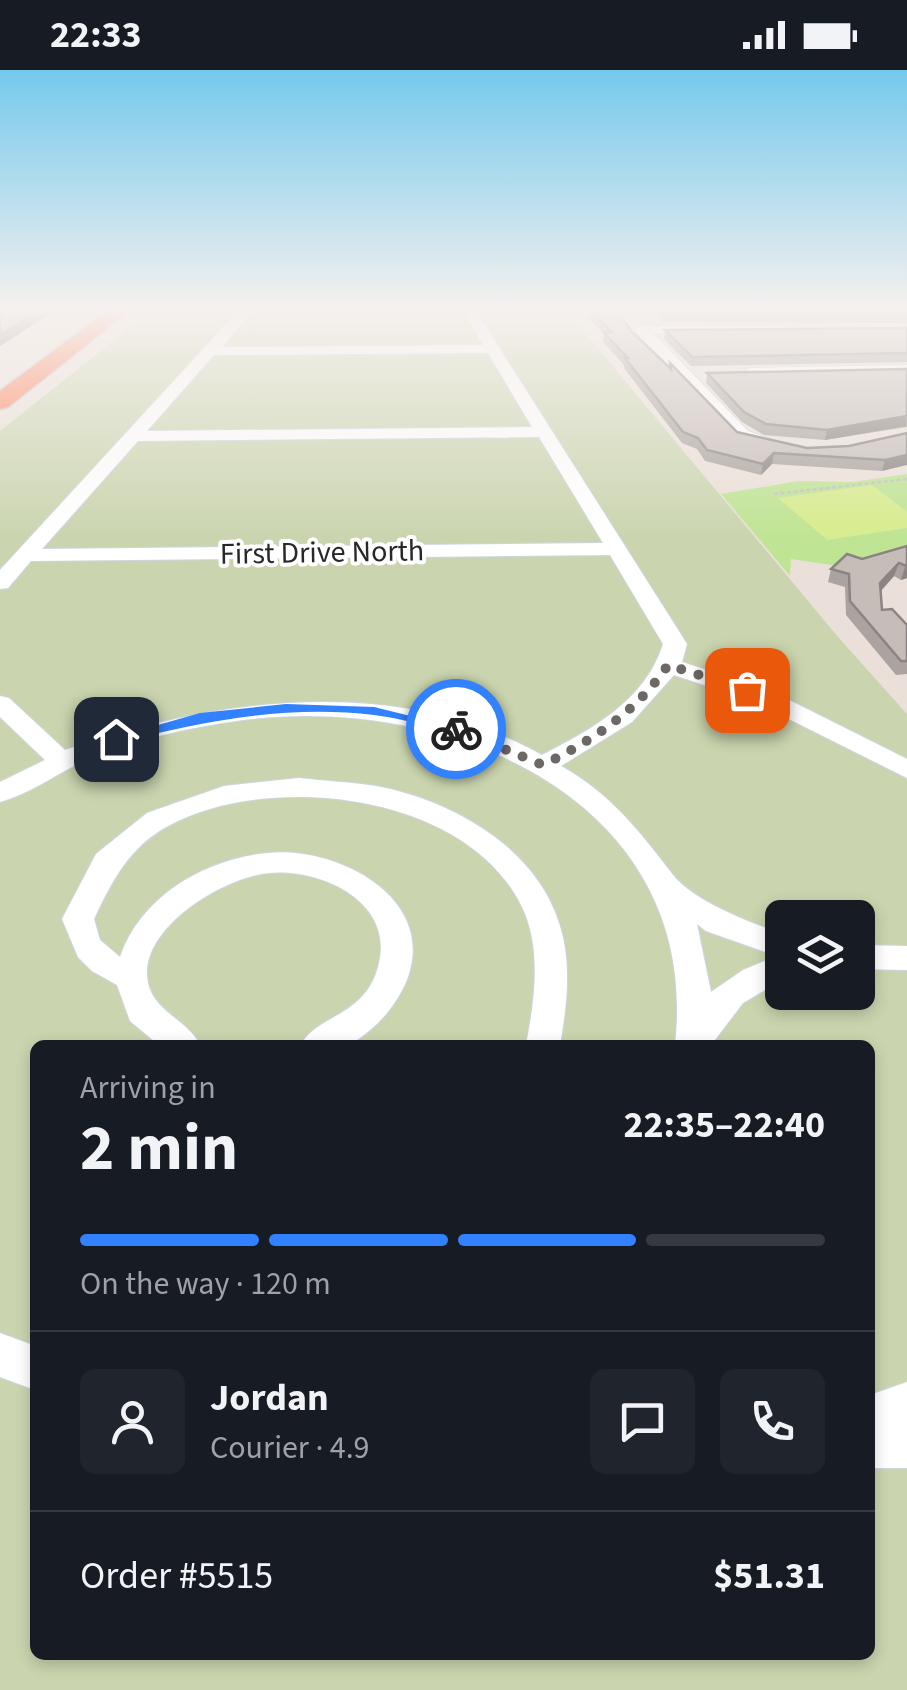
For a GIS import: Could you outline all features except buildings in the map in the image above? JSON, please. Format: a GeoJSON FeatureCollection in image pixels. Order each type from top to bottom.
{"type":"FeatureCollection","features":[{"type":"Feature","properties":{"kind":"highway"},"geometry":{"type":"LineString","coordinates":[[0,402],[21,387]]}},
{"type":"Feature","properties":{"kind":"street"},"geometry":{"type":"LineString","coordinates":[[0,583],[176,387]]}},
{"type":"Feature","properties":{"kind":"street"},"geometry":{"type":"LineString","coordinates":[[518,387],[675,648],[650,690],[620,719],[543,765]]}},
{"type":"Feature","properties":{"kind":"street"},"geometry":{"type":"LineString","coordinates":[[702,387],[742,435],[792,450]]}},
{"type":"Feature","properties":{"kind":"street"},"geometry":{"type":"LineString","coordinates":[[132,436],[546,432]]}},
{"type":"Feature","properties":{"kind":"street","name":"First Drive North"},"geometry":{"type":"LineString","coordinates":[[26,555],[618,549]]}},
{"type":"Feature","properties":{"kind":"street"},"geometry":{"type":"LineString","coordinates":[[668,665],[764,696],[907,770]]}},
{"type":"Feature","properties":{"kind":"street"},"geometry":{"type":"LineString","coordinates":[[0,704],[60,761]]}},
{"type":"Feature","properties":{"kind":"street"},"geometry":{"type":"LineString","coordinates":[[0,793],[60,761],[173,723],[249,710],[311,708],[374,711],[418,719],[473,734],[543,765],[600,806],[630,834],[680,897],[734,930],[765,940]]}},
{"type":"Feature","properties":{"kind":"street"},"geometry":{"type":"LineString","coordinates":[[132,977],[106,965],[89,950],[78,919],[97,878],[140,832],[181,808],[230,792],[298,788],[380,795],[427,808],[458,824],[498,852],[520,877],[537,906],[548,940],[550,977],[544,1040]]}},
{"type":"Feature","properties":{"kind":"street"},"geometry":{"type":"LineString","coordinates":[[174,1040],[144,1014],[132,977],[135,951],[146,927],[177,896],[203,880],[249,866],[281,863],[340,874],[364,887],[382,905],[394,927],[397,952],[392,978],[377,1003],[353,1026],[327,1040]]}},
{"type":"Feature","properties":{"kind":"street"},"geometry":{"type":"LineString","coordinates":[[656,870],[675,906],[690,950],[696,1002],[694,1040]]}},
{"type":"Feature","properties":{"kind":"street"},"geometry":{"type":"LineString","coordinates":[[875,957],[907,958]]}},
{"type":"Feature","properties":{"kind":"street"},"geometry":{"type":"LineString","coordinates":[[696,1040],[704,1022],[723,999],[765,975]]}},
{"type":"Feature","properties":{"kind":"street"},"geometry":{"type":"LineString","coordinates":[[0,1355],[30,1366]]}},
{"type":"Feature","properties":{"kind":"street"},"geometry":{"type":"LineString","coordinates":[[875,1416],[907,1404]]}},
{"type":"Feature","properties":{"kind":"street"},"geometry":{"type":"LineString","coordinates":[[875,1445],[907,1446]]}},
{"type":"Feature","properties":{"kind":"path"},"geometry":{"type":"LineString","coordinates":[[774,494],[907,479]]}},
{"type":"Feature","properties":{"kind":"green space"},"geometry":{"type":"Polygon","coordinates":[[[56,387],[630,387],[907,714],[907,1690],[0,1690],[0,431],[56,387]]]}},
{"type":"Feature","properties":{"kind":"green space"},"geometry":{"type":"Polygon","coordinates":[[[907,474],[907,551],[838,566],[791,559],[790,576],[721,494],[799,481],[853,482],[907,474]]]}},
{"type":"Feature","properties":{"kind":"green space"},"geometry":{"type":"Polygon","coordinates":[[[872,485],[907,512],[907,528],[827,540],[778,498],[872,485]]]}},
{"type":"Feature","properties":{"kind":"way so far"},"geometry":{"type":"LineString","coordinates":[[456,729],[543,765],[620,719],[650,690],[668,665],[747,690]]}},
{"type":"Feature","properties":{"kind":"route"},"geometry":{"type":"LineString","coordinates":[[116,739],[200,717],[286,708],[374,711],[456,729]]}}]}
